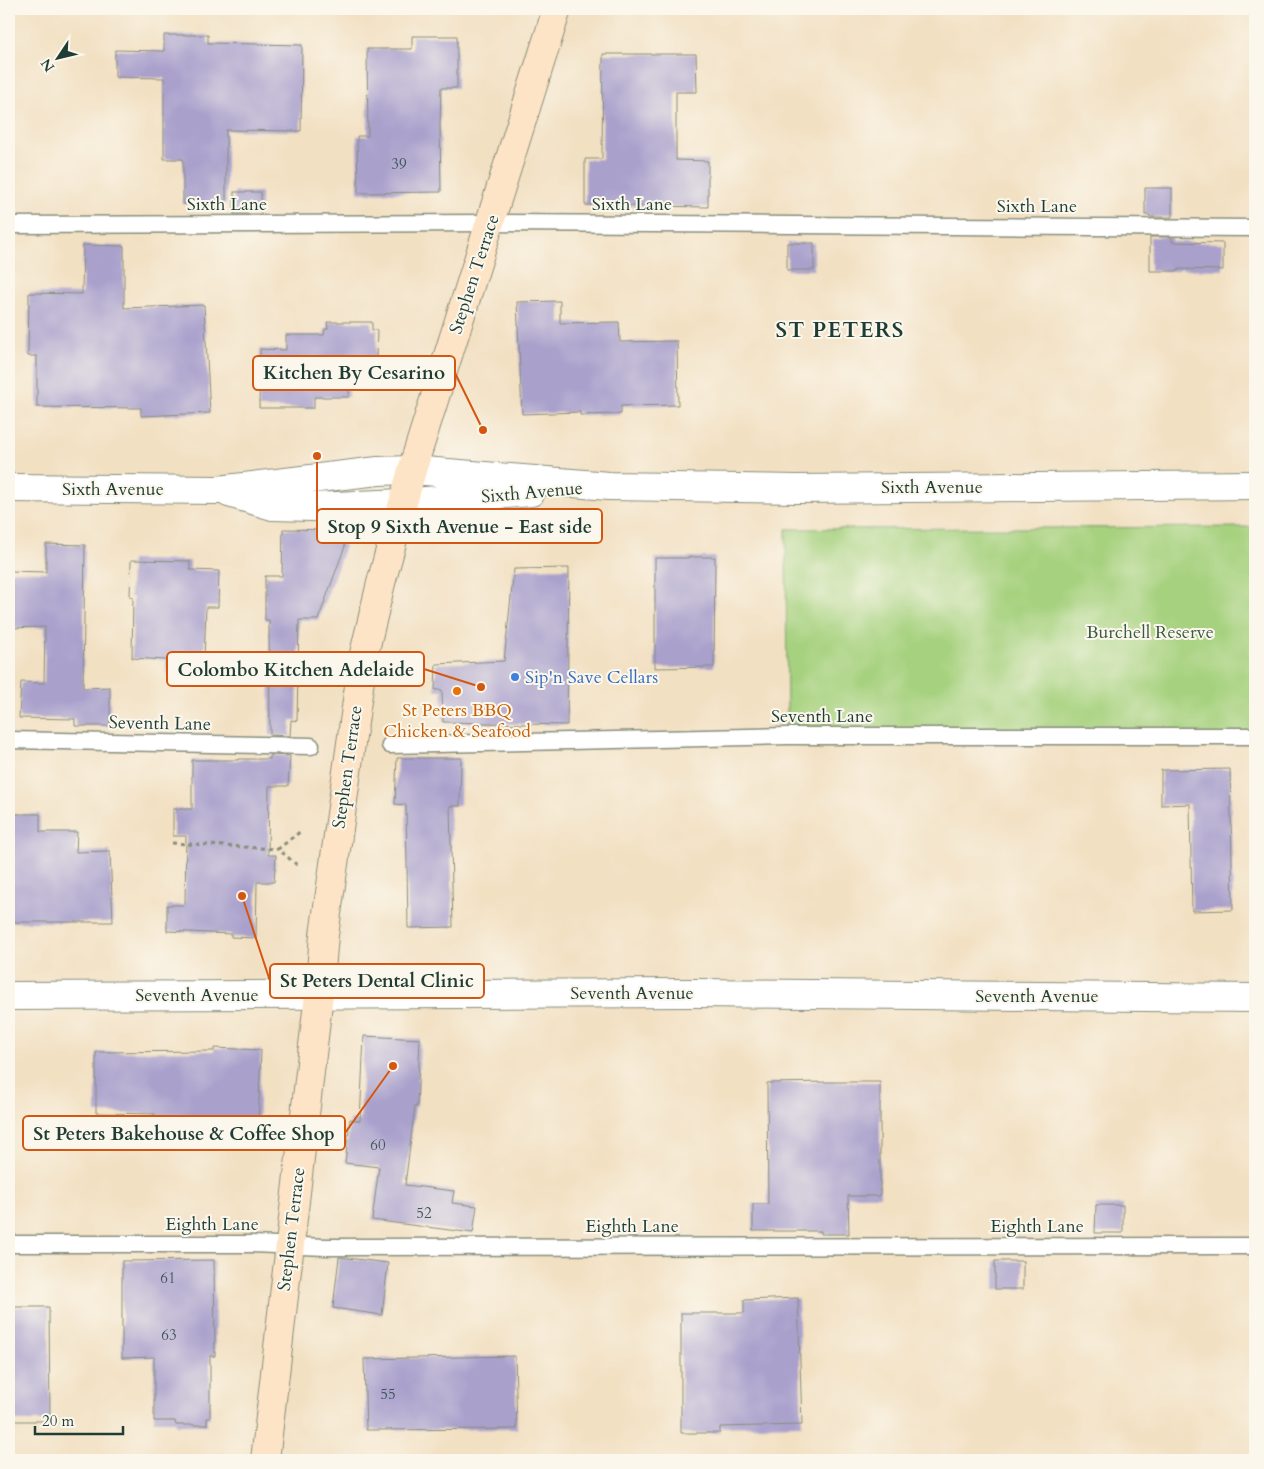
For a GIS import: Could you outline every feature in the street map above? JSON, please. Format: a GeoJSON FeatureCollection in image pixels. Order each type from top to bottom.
{"type":"FeatureCollection","features":[{"type":"Feature","properties":{"kind":"main road","name":"Stephen Terrace"},"geometry":{"type":"LineString","coordinates":[[265,1460],[319,994],[325,925],[363,658],[412,470],[557,9]]}},
{"type":"Feature","properties":{"kind":"street","name":"Sixth Avenue"},"geometry":{"type":"LineString","coordinates":[[9,488],[218,490],[378,471],[412,470],[608,486],[796,489],[1255,485]]}},
{"type":"Feature","properties":{"kind":"street","name":"Sixth Avenue"},"geometry":{"type":"LineString","coordinates":[[218,490],[273,506],[312,507],[403,503],[608,486]]}},
{"type":"Feature","properties":{"kind":"street","name":"Seventh Avenue"},"geometry":{"type":"LineString","coordinates":[[9,996],[705,993],[1255,998]]}},
{"type":"Feature","properties":{"kind":"lane","name":"Sixth Lane"},"geometry":{"type":"LineString","coordinates":[[9,225],[490,223],[1255,228]]}},
{"type":"Feature","properties":{"kind":"lane","name":"Seventh Lane"},"geometry":{"type":"LineString","coordinates":[[390,746],[787,736],[1255,736]]}},
{"type":"Feature","properties":{"kind":"lane","name":"Seventh Lane"},"geometry":{"type":"LineString","coordinates":[[9,740],[311,746]]}},
{"type":"Feature","properties":{"kind":"lane","name":"Eighth Lane"},"geometry":{"type":"LineString","coordinates":[[9,1244],[290,1245],[326,1247],[1255,1246]]}},
{"type":"Feature","properties":{"kind":"path"},"geometry":{"type":"LineString","coordinates":[[278,849],[302,831]]}},
{"type":"Feature","properties":{"kind":"path"},"geometry":{"type":"LineString","coordinates":[[172,844],[278,849],[297,864]]}},
{"type":"Feature","properties":{"kind":"green space","name":"Burchell Reserve"},"geometry":{"type":"Polygon","coordinates":[[[1255,527],[1255,736],[787,736],[786,529],[1255,527]]]}},
{"type":"Feature","properties":{"kind":"building"},"geometry":{"type":"Polygon","coordinates":[[[164,35],[208,35],[208,43],[302,45],[301,131],[226,130],[226,204],[183,204],[183,159],[164,159],[164,78],[115,77],[115,50],[164,51],[164,35]]]}},
{"type":"Feature","properties":{"kind":"building"},"geometry":{"type":"Polygon","coordinates":[[[412,36],[457,36],[457,88],[441,88],[441,192],[358,193],[357,136],[368,136],[367,49],[412,49],[412,36]]]}},
{"type":"Feature","properties":{"kind":"building"},"geometry":{"type":"Polygon","coordinates":[[[603,54],[696,54],[697,92],[676,92],[676,160],[708,161],[708,207],[585,205],[585,159],[602,159],[603,54]]]}},
{"type":"Feature","properties":{"kind":"building"},"geometry":{"type":"Polygon","coordinates":[[[1145,188],[1172,188],[1172,217],[1150,217],[1150,215],[1145,215],[1145,188]]]}},
{"type":"Feature","properties":{"kind":"building"},"geometry":{"type":"Polygon","coordinates":[[[234,192],[261,192],[261,214],[234,214],[234,192]]]}},
{"type":"Feature","properties":{"kind":"building"},"geometry":{"type":"Polygon","coordinates":[[[1150,237],[1172,237],[1172,242],[1223,243],[1223,270],[1178,269],[1178,271],[1150,271],[1150,237]]]}},
{"type":"Feature","properties":{"kind":"building"},"geometry":{"type":"Polygon","coordinates":[[[787,243],[814,243],[814,270],[787,270],[787,243]]]}},
{"type":"Feature","properties":{"kind":"building"},"geometry":{"type":"Polygon","coordinates":[[[83,245],[124,246],[124,308],[204,305],[210,413],[141,416],[141,408],[37,407],[37,356],[28,356],[29,293],[82,294],[83,245]]]}},
{"type":"Feature","properties":{"kind":"building"},"geometry":{"type":"Polygon","coordinates":[[[560,301],[560,323],[619,322],[620,342],[677,341],[678,405],[621,406],[621,414],[580,415],[580,412],[522,414],[517,302],[560,301]]]}},
{"type":"Feature","properties":{"kind":"building"},"geometry":{"type":"Polygon","coordinates":[[[327,322],[372,322],[372,330],[377,330],[376,358],[366,358],[367,385],[349,384],[349,397],[314,397],[314,408],[259,408],[260,349],[286,350],[286,335],[324,335],[325,329],[328,329],[327,322]]]}},
{"type":"Feature","properties":{"kind":"building"},"geometry":{"type":"Polygon","coordinates":[[[283,529],[331,530],[345,546],[318,620],[299,620],[297,721],[291,720],[290,736],[270,735],[269,620],[265,620],[265,576],[282,576],[283,529]]]}},
{"type":"Feature","properties":{"kind":"building"},"geometry":{"type":"Polygon","coordinates":[[[46,544],[85,545],[83,688],[110,687],[110,726],[75,726],[75,719],[19,718],[21,682],[44,683],[45,627],[9,628],[9,571],[46,572],[46,544]]]}},
{"type":"Feature","properties":{"kind":"building"},"geometry":{"type":"Polygon","coordinates":[[[715,557],[714,667],[655,668],[655,558],[715,557]]]}},
{"type":"Feature","properties":{"kind":"building"},"geometry":{"type":"Polygon","coordinates":[[[131,560],[190,561],[190,570],[219,571],[218,607],[206,607],[204,660],[194,660],[194,673],[166,674],[166,660],[132,658],[133,597],[130,597],[131,560]]]}},
{"type":"Feature","properties":{"kind":"building"},"geometry":{"type":"Polygon","coordinates":[[[569,568],[567,725],[443,722],[442,690],[435,690],[436,664],[504,661],[514,569],[569,568]]]}},
{"type":"Feature","properties":{"kind":"building"},"geometry":{"type":"Polygon","coordinates":[[[270,755],[290,756],[288,786],[269,786],[268,855],[276,855],[274,882],[257,882],[256,938],[231,937],[231,934],[167,931],[167,905],[185,905],[186,836],[173,836],[173,809],[192,809],[192,760],[270,759],[270,755]]]}},
{"type":"Feature","properties":{"kind":"building"},"geometry":{"type":"Polygon","coordinates":[[[397,758],[461,758],[460,806],[450,806],[453,927],[408,928],[406,805],[395,804],[397,758]]]}},
{"type":"Feature","properties":{"kind":"building"},"geometry":{"type":"Polygon","coordinates":[[[1230,769],[1233,910],[1192,911],[1190,804],[1161,805],[1161,770],[1230,769]]]}},
{"type":"Feature","properties":{"kind":"building"},"geometry":{"type":"Polygon","coordinates":[[[9,814],[40,814],[40,832],[77,832],[76,852],[110,851],[113,922],[9,922],[9,814]]]}},
{"type":"Feature","properties":{"kind":"building"},"geometry":{"type":"Polygon","coordinates":[[[364,1036],[420,1039],[417,1107],[415,1106],[405,1185],[454,1191],[452,1203],[477,1206],[473,1233],[372,1220],[379,1167],[345,1163],[350,1119],[360,1121],[364,1036]]]}},
{"type":"Feature","properties":{"kind":"building"},"geometry":{"type":"Polygon","coordinates":[[[214,1048],[261,1050],[258,1126],[238,1126],[238,1141],[199,1139],[199,1145],[155,1145],[155,1114],[96,1113],[96,1052],[214,1051],[214,1048]]]}},
{"type":"Feature","properties":{"kind":"building"},"geometry":{"type":"Polygon","coordinates":[[[880,1082],[880,1196],[848,1196],[849,1234],[821,1234],[821,1231],[753,1231],[753,1204],[768,1204],[767,1083],[880,1082]]]}},
{"type":"Feature","properties":{"kind":"building"},"geometry":{"type":"Polygon","coordinates":[[[1096,1205],[1123,1205],[1123,1233],[1095,1233],[1096,1205]]]}},
{"type":"Feature","properties":{"kind":"building"},"geometry":{"type":"Polygon","coordinates":[[[339,1257],[388,1263],[382,1315],[333,1308],[339,1257]]]}},
{"type":"Feature","properties":{"kind":"building"},"geometry":{"type":"Polygon","coordinates":[[[214,1260],[215,1356],[210,1356],[210,1418],[207,1418],[207,1425],[176,1425],[175,1421],[154,1421],[154,1357],[122,1358],[122,1261],[214,1260]]]}},
{"type":"Feature","properties":{"kind":"building"},"geometry":{"type":"Polygon","coordinates":[[[995,1261],[1023,1261],[1023,1289],[995,1289],[995,1261]]]}},
{"type":"Feature","properties":{"kind":"building"},"geometry":{"type":"Polygon","coordinates":[[[798,1298],[802,1425],[720,1427],[720,1433],[681,1433],[681,1313],[744,1313],[744,1300],[798,1298]]]}},
{"type":"Feature","properties":{"kind":"building"},"geometry":{"type":"Polygon","coordinates":[[[12,1307],[49,1307],[50,1421],[13,1421],[12,1307]]]}},
{"type":"Feature","properties":{"kind":"building"},"geometry":{"type":"Polygon","coordinates":[[[515,1356],[517,1429],[366,1430],[364,1359],[515,1356]]]}},
{"type":"Feature","properties":{"kind":"place","name":"Kitchen By Cesarino"},"geometry":{"type":"Point","coordinates":[483,430]}},
{"type":"Feature","properties":{"kind":"place","name":"Stop 9 Sixth Avenue - East side"},"geometry":{"type":"Point","coordinates":[317,456]}},
{"type":"Feature","properties":{"kind":"place","name":"Sip'n Save Cellars"},"geometry":{"type":"Point","coordinates":[515,677]}},
{"type":"Feature","properties":{"kind":"place","name":"Colombo Kitchen Adelaide"},"geometry":{"type":"Point","coordinates":[481,687]}},
{"type":"Feature","properties":{"kind":"place","name":"St Peters BBQ Chicken & Seafood"},"geometry":{"type":"Point","coordinates":[457,691]}},
{"type":"Feature","properties":{"kind":"place","name":"St Peters Dental Clinic"},"geometry":{"type":"Point","coordinates":[242,896]}},
{"type":"Feature","properties":{"kind":"place","name":"St Peters Bakehouse & Coffee Shop"},"geometry":{"type":"Point","coordinates":[393,1066]}},
{"type":"Feature","properties":{"kind":"district","name":"ST PETERS"},"geometry":{"type":"Point","coordinates":[840,329]}}]}
